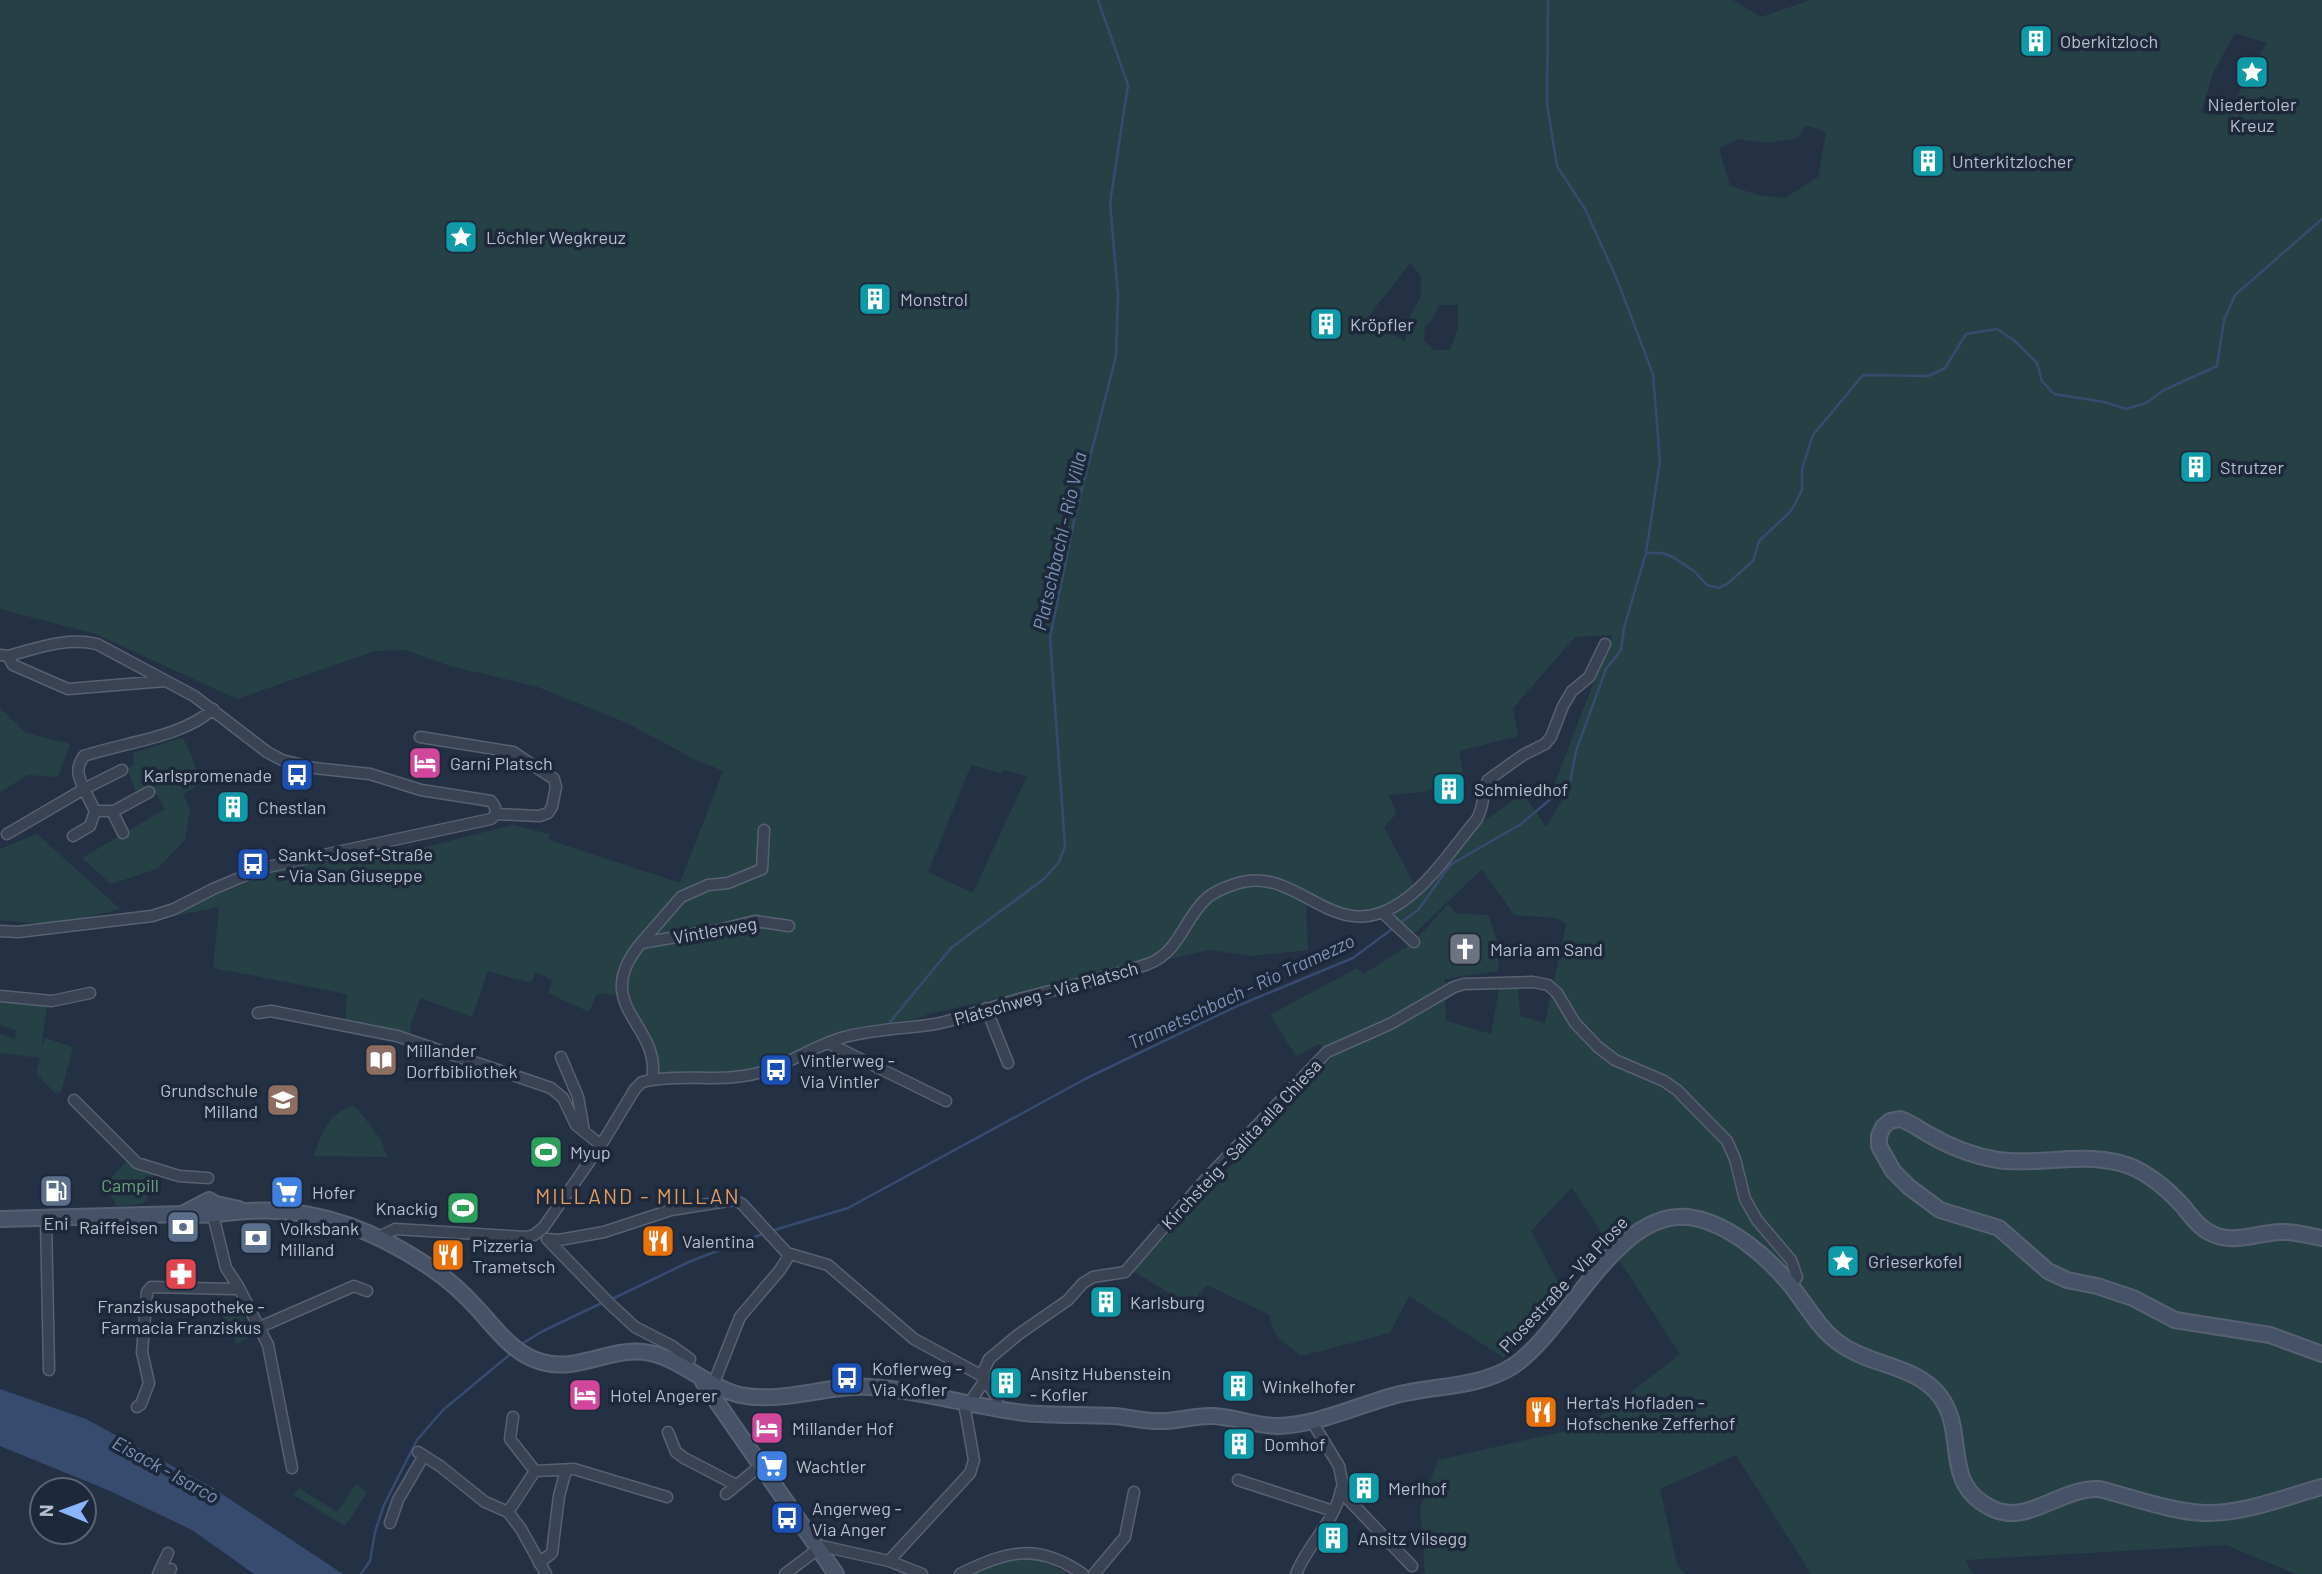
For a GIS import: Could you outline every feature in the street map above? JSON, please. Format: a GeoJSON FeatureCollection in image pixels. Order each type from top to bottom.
{"type":"FeatureCollection","features":[{"type":"Feature","properties":{"kind":"street"},"geometry":{"type":"LineString","coordinates":[[4,656],[64,641],[80,640],[97,644],[167,681],[212,709],[267,752],[282,760],[314,768],[370,774],[421,790],[491,801],[496,814]]}},
{"type":"Feature","properties":{"kind":"street"},"geometry":{"type":"LineString","coordinates":[[1410,939],[1386,915],[1416,891],[1477,819],[1483,808],[1488,780],[1523,755],[1545,744],[1551,737],[1563,706],[1572,691],[1589,677],[1605,644]]}},
{"type":"Feature","properties":{"kind":"street"},"geometry":{"type":"LineString","coordinates":[[4,656],[13,665],[68,689],[167,681]]}},
{"type":"Feature","properties":{"kind":"street"},"geometry":{"type":"LineString","coordinates":[[73,836],[90,826],[95,811],[78,777],[78,765],[84,756],[174,729],[204,717],[212,709]]}},
{"type":"Feature","properties":{"kind":"street"},"geometry":{"type":"LineString","coordinates":[[0,931],[18,932],[152,916],[174,909],[263,868],[491,819],[496,814],[539,816],[548,813],[552,807],[556,787],[554,779],[513,752],[420,737]]}},
{"type":"Feature","properties":{"kind":"street"},"geometry":{"type":"LineString","coordinates":[[7,834],[122,770]]}},
{"type":"Feature","properties":{"kind":"street"},"geometry":{"type":"LineString","coordinates":[[95,811],[112,811],[149,792]]}},
{"type":"Feature","properties":{"kind":"street"},"geometry":{"type":"LineString","coordinates":[[112,811],[123,833]]}},
{"type":"Feature","properties":{"kind":"street","name":"Vintlerweg"},"geometry":{"type":"LineString","coordinates":[[652,1080],[653,1055],[627,1008],[621,984],[624,970],[641,943],[681,897],[708,885],[729,883],[762,869],[764,830]]}},
{"type":"Feature","properties":{"kind":"street","name":"Platschweg - Via Platsch"},"geometry":{"type":"LineString","coordinates":[[652,1080],[758,1073],[842,1038],[936,1024],[1153,962],[1170,950],[1208,898],[1239,882],[1263,880],[1287,887],[1319,905],[1347,916],[1364,918],[1386,915]]}},
{"type":"Feature","properties":{"kind":"street","name":"Vintlerweg"},"geometry":{"type":"LineString","coordinates":[[641,943],[718,930],[755,920],[789,926]]}},
{"type":"Feature","properties":{"kind":"street","name":"Kirchsteig - Salita alla Chiesa"},"geometry":{"type":"LineString","coordinates":[[969,1403],[983,1380],[989,1359],[1068,1300],[1083,1283],[1093,1277],[1125,1272],[1205,1181],[1327,1052],[1390,1024],[1454,987],[1487,982],[1533,982],[1548,985],[1557,993],[1575,1023],[1598,1047],[1615,1060],[1664,1081],[1677,1090],[1727,1141],[1745,1199],[1757,1220],[1791,1260],[1797,1277],[1791,1285]]}},
{"type":"Feature","properties":{"kind":"street"},"geometry":{"type":"LineString","coordinates":[[0,996],[52,1000],[90,993]]}},
{"type":"Feature","properties":{"kind":"street"},"geometry":{"type":"LineString","coordinates":[[986,1008],[1008,1063]]}},
{"type":"Feature","properties":{"kind":"street"},"geometry":{"type":"LineString","coordinates":[[258,1013],[271,1011],[397,1036],[545,1085],[563,1098],[576,1125],[601,1144]]}},
{"type":"Feature","properties":{"kind":"street"},"geometry":{"type":"LineString","coordinates":[[828,1043],[946,1101]]}},
{"type":"Feature","properties":{"kind":"street"},"geometry":{"type":"LineString","coordinates":[[561,1057],[578,1097],[584,1131]]}},
{"type":"Feature","properties":{"kind":"street"},"geometry":{"type":"LineString","coordinates":[[542,1236],[638,1086],[642,1082],[652,1080]]}},
{"type":"Feature","properties":{"kind":"street"},"geometry":{"type":"LineString","coordinates":[[74,1100],[137,1163],[178,1176],[208,1178]]}},
{"type":"Feature","properties":{"kind":"street"},"geometry":{"type":"LineString","coordinates":[[2322,1238],[2278,1232],[2240,1239],[2221,1237],[2208,1232],[2196,1222],[2165,1188],[2142,1172],[2122,1163],[2097,1159],[2020,1161],[1980,1157],[1957,1149],[1900,1119],[1890,1121],[1879,1136],[1879,1146],[1893,1171],[1925,1201],[1940,1210],[1999,1228],[2048,1271],[2067,1280],[2097,1286],[2133,1298],[2175,1320],[2270,1335],[2322,1354]]}},
{"type":"Feature","properties":{"kind":"street"},"geometry":{"type":"LineString","coordinates":[[379,1237],[395,1229],[512,1237],[542,1236],[559,1240],[604,1232],[671,1210],[734,1200],[742,1204],[790,1254],[828,1265],[888,1320],[914,1339],[983,1380],[998,1399]]}},
{"type":"Feature","properties":{"kind":"street"},"geometry":{"type":"LineString","coordinates":[[210,1211],[219,1232],[222,1258],[268,1345],[292,1468]]}},
{"type":"Feature","properties":{"kind":"street","name":"Plosestraße - Via Plose"},"geometry":{"type":"LineString","coordinates":[[0,1219],[210,1211],[316,1214],[379,1237],[446,1278],[516,1349],[535,1360],[562,1366],[621,1353],[654,1354],[713,1385],[740,1395],[770,1397],[825,1389],[873,1387],[1023,1413],[1110,1416],[1161,1422],[1212,1416],[1276,1426],[1311,1420],[1401,1393],[1485,1378],[1510,1368],[1531,1350],[1630,1236],[1664,1218],[1690,1217],[1715,1225],[1754,1250],[1791,1285],[1820,1326],[1837,1342],[1857,1354],[1914,1375],[1936,1392],[1953,1424],[1959,1473],[1966,1488],[1990,1508],[2003,1513],[2022,1513],[2085,1488],[2099,1489],[2186,1511],[2218,1512],[2322,1487]]}},
{"type":"Feature","properties":{"kind":"street"},"geometry":{"type":"LineString","coordinates":[[219,1232],[238,1212]]}},
{"type":"Feature","properties":{"kind":"street"},"geometry":{"type":"LineString","coordinates":[[46,1217],[50,1370]]}},
{"type":"Feature","properties":{"kind":"street"},"geometry":{"type":"LineString","coordinates":[[542,1236],[635,1327],[690,1359]]}},
{"type":"Feature","properties":{"kind":"street"},"geometry":{"type":"LineString","coordinates":[[713,1385],[740,1317],[790,1254]]}},
{"type":"Feature","properties":{"kind":"street"},"geometry":{"type":"LineString","coordinates":[[136,1407],[141,1404],[149,1383],[142,1352],[147,1292],[151,1287],[234,1289],[238,1286]]}},
{"type":"Feature","properties":{"kind":"street"},"geometry":{"type":"LineString","coordinates":[[260,1327],[354,1286],[367,1291]]}},
{"type":"Feature","properties":{"kind":"street"},"geometry":{"type":"LineString","coordinates":[[700,1378],[836,1574]]}},
{"type":"Feature","properties":{"kind":"street"},"geometry":{"type":"LineString","coordinates":[[724,1413],[740,1395]]}},
{"type":"Feature","properties":{"kind":"street"},"geometry":{"type":"LineString","coordinates":[[889,1561],[970,1473],[974,1460],[965,1414],[969,1403]]}},
{"type":"Feature","properties":{"kind":"street"},"geometry":{"type":"LineString","coordinates":[[513,1417],[510,1438],[535,1471]]}},
{"type":"Feature","properties":{"kind":"street"},"geometry":{"type":"LineString","coordinates":[[1311,1420],[1339,1466],[1342,1486],[1350,1504],[1373,1524],[1412,1566]]}},
{"type":"Feature","properties":{"kind":"street"},"geometry":{"type":"LineString","coordinates":[[668,1432],[676,1452],[736,1485]]}},
{"type":"Feature","properties":{"kind":"street"},"geometry":{"type":"LineString","coordinates":[[390,1523],[398,1500],[421,1455],[440,1466],[485,1502],[508,1512],[521,1529],[546,1574]]}},
{"type":"Feature","properties":{"kind":"street"},"geometry":{"type":"LineString","coordinates":[[726,1494],[760,1466]]}},
{"type":"Feature","properties":{"kind":"street"},"geometry":{"type":"LineString","coordinates":[[539,1563],[552,1553],[559,1496],[566,1469]]}},
{"type":"Feature","properties":{"kind":"street"},"geometry":{"type":"LineString","coordinates":[[535,1471],[574,1469],[667,1497]]}},
{"type":"Feature","properties":{"kind":"street"},"geometry":{"type":"LineString","coordinates":[[508,1512],[535,1471]]}},
{"type":"Feature","properties":{"kind":"street"},"geometry":{"type":"LineString","coordinates":[[1238,1480],[1333,1511]]}},
{"type":"Feature","properties":{"kind":"street"},"geometry":{"type":"LineString","coordinates":[[1296,1574],[1333,1511],[1342,1486]]}},
{"type":"Feature","properties":{"kind":"street"},"geometry":{"type":"LineString","coordinates":[[1094,1574],[1125,1537],[1134,1492]]}},
{"type":"Feature","properties":{"kind":"street"},"geometry":{"type":"LineString","coordinates":[[785,1574],[822,1546],[889,1561],[922,1574]]}},
{"type":"Feature","properties":{"kind":"street"},"geometry":{"type":"LineString","coordinates":[[158,1574],[168,1553]]}},
{"type":"Feature","properties":{"kind":"street"},"geometry":{"type":"LineString","coordinates":[[960,1574],[985,1562],[1014,1553],[1039,1555],[1070,1565],[1083,1574]]}},
{"type":"Feature","properties":{"kind":"green space"},"geometry":{"type":"Polygon","coordinates":[[[0,0],[1733,0],[1761,17],[1811,0],[2322,0],[2322,1574],[2296,1574],[2226,1545],[1966,1560],[1974,1574],[1811,1574],[1736,1455],[1660,1489],[1677,1565],[1686,1574],[1425,1574],[1420,1508],[1438,1460],[1588,1426],[1680,1354],[1572,1187],[1531,1231],[1559,1283],[1504,1358],[1409,1296],[1390,1333],[1301,1356],[1276,1335],[1270,1315],[1207,1285],[1189,1305],[1133,1271],[1334,1055],[1319,1044],[1296,1056],[1270,1015],[1357,968],[1364,974],[1414,942],[1448,904],[1455,913],[1488,915],[1500,949],[1498,971],[1444,979],[1451,995],[1445,1001],[1446,1021],[1491,1034],[1499,989],[1518,988],[1520,1016],[1545,1023],[1566,924],[1556,918],[1514,915],[1482,869],[1414,934],[1392,913],[1415,897],[1482,823],[1523,793],[1546,827],[1562,800],[1554,785],[1612,635],[1575,637],[1513,708],[1518,736],[1459,751],[1463,773],[1424,792],[1389,795],[1396,814],[1384,827],[1413,882],[1411,890],[1381,910],[1353,913],[1306,903],[1308,950],[1252,956],[1209,950],[933,1013],[752,1070],[660,1075],[657,1056],[627,997],[597,993],[589,1012],[548,993],[552,980],[536,972],[531,983],[488,971],[472,1017],[420,998],[411,1024],[410,1037],[345,1022],[347,994],[213,968],[219,907],[158,919],[285,867],[418,849],[513,825],[549,834],[549,840],[680,883],[723,771],[694,759],[627,723],[538,687],[450,666],[405,650],[375,651],[237,699],[96,634],[0,609],[0,0]],[[2235,33],[2213,73],[2201,113],[2220,115],[2230,108],[2267,43],[2235,33]],[[1806,125],[1798,138],[1766,143],[1737,139],[1719,149],[1730,186],[1758,195],[1785,198],[1818,177],[1826,132],[1806,125]],[[1410,263],[1369,316],[1405,342],[1408,319],[1421,296],[1421,276],[1410,263]],[[1439,305],[1431,321],[1425,326],[1424,341],[1434,350],[1450,350],[1458,328],[1458,305],[1439,305]],[[971,765],[928,872],[973,893],[1027,776],[971,765]]]}},
{"type":"Feature","properties":{"kind":"green space"},"geometry":{"type":"Polygon","coordinates":[[[0,708],[26,733],[70,744],[58,777],[28,775],[0,792],[0,708]]]}},
{"type":"Feature","properties":{"kind":"green space"},"geometry":{"type":"Polygon","coordinates":[[[183,738],[197,773],[197,786],[183,794],[190,810],[185,840],[157,869],[111,884],[82,858],[165,809],[151,784],[136,792],[127,768],[134,765],[133,752],[183,738]]]}},
{"type":"Feature","properties":{"kind":"green space"},"geometry":{"type":"Polygon","coordinates":[[[37,834],[120,909],[54,925],[0,920],[0,849],[37,834]]]}},
{"type":"Feature","properties":{"kind":"green space"},"geometry":{"type":"Polygon","coordinates":[[[0,1001],[47,1007],[41,1049],[45,1038],[73,1047],[61,1092],[55,1093],[36,1073],[40,1058],[0,1053],[0,1034],[15,1039],[16,1030],[0,1025],[0,1001]]]}},
{"type":"Feature","properties":{"kind":"green space"},"geometry":{"type":"Polygon","coordinates":[[[352,1106],[357,1108],[381,1140],[387,1157],[314,1156],[323,1132],[331,1120],[352,1106]]]}},
{"type":"Feature","properties":{"kind":"green space","name":"Campill"},"geometry":{"type":"Polygon","coordinates":[[[128,1160],[135,1167],[154,1174],[146,1201],[117,1206],[105,1184],[128,1160]]]}},
{"type":"Feature","properties":{"kind":"green space"},"geometry":{"type":"Polygon","coordinates":[[[238,1306],[253,1335],[237,1344],[222,1315],[238,1306]]]}},
{"type":"Feature","properties":{"kind":"green space"},"geometry":{"type":"Polygon","coordinates":[[[356,1484],[367,1493],[345,1526],[294,1495],[299,1488],[337,1512],[356,1484]]]}},
{"type":"Feature","properties":{"kind":"green space"},"geometry":{"type":"Polygon","coordinates":[[[1016,1557],[1038,1560],[1066,1572],[973,1574],[1016,1557]]]}},
{"type":"Feature","properties":{"kind":"water","name":"Eisack - Isarco"},"geometry":{"type":"Polygon","coordinates":[[[0,1389],[86,1419],[213,1488],[343,1574],[254,1574],[192,1530],[98,1486],[98,1476],[73,1476],[0,1446],[0,1389]]]}},
{"type":"Feature","properties":{"kind":"waterway","name":"Platschbachl - Rio Villa"},"geometry":{"type":"LineString","coordinates":[[890,1022],[951,948],[1045,878],[1059,862],[1065,846],[1050,638],[1075,516],[1116,356],[1118,295],[1110,203],[1128,85],[1098,0]]}},
{"type":"Feature","properties":{"kind":"waterway","name":"Trametschbach - Rio Tramezzo"},"geometry":{"type":"LineString","coordinates":[[771,1231],[848,1208],[1087,1078],[1237,1006],[1353,958],[1419,909],[1450,865],[1521,824],[1570,783],[1576,751],[1606,669],[1621,650],[1624,628],[1646,553],[1660,461],[1653,374],[1616,277],[1585,209],[1557,166],[1547,104],[1548,0]]}},
{"type":"Feature","properties":{"kind":"waterway"},"geometry":{"type":"LineString","coordinates":[[1646,553],[1662,553],[1673,557],[1694,571],[1707,585],[1718,588],[1727,584],[1753,561],[1759,541],[1791,511],[1802,490],[1802,469],[1813,435],[1863,375],[1928,376],[1945,368],[1966,334],[1997,329],[2015,341],[2037,363],[2042,381],[2054,394],[2104,402],[2126,409],[2146,403],[2164,390],[2217,366],[2224,320],[2235,295],[2322,219]]}},
{"type":"Feature","properties":{"kind":"waterway","name":"Trametschbach - Rio Tramezzo"},"geometry":{"type":"LineString","coordinates":[[610,1300],[691,1261],[765,1233]]}},
{"type":"Feature","properties":{"kind":"waterway","name":"Trametschbach - Rio Tramezzo"},"geometry":{"type":"LineString","coordinates":[[520,1345],[604,1302]]}},
{"type":"Feature","properties":{"kind":"waterway","name":"Trametschbach - Rio Tramezzo"},"geometry":{"type":"LineString","coordinates":[[361,1574],[370,1561],[375,1532],[384,1505],[417,1440],[443,1410],[513,1352]]}},
{"type":"Feature","properties":{"kind":"place","name":"Oberkitzloch"},"geometry":{"type":"Point","coordinates":[2036,41]}},
{"type":"Feature","properties":{"kind":"place","name":"Niedertoler Kreuz"},"geometry":{"type":"Point","coordinates":[2252,72]}},
{"type":"Feature","properties":{"kind":"place","name":"Unterkitzlocher"},"geometry":{"type":"Point","coordinates":[1928,161]}},
{"type":"Feature","properties":{"kind":"place","name":"Löchler Wegkreuz"},"geometry":{"type":"Point","coordinates":[461,237]}},
{"type":"Feature","properties":{"kind":"place","name":"Monstrol"},"geometry":{"type":"Point","coordinates":[875,299]}},
{"type":"Feature","properties":{"kind":"place","name":"Kröpfler"},"geometry":{"type":"Point","coordinates":[1326,324]}},
{"type":"Feature","properties":{"kind":"place","name":"Strutzer"},"geometry":{"type":"Point","coordinates":[2196,467]}},
{"type":"Feature","properties":{"kind":"place","name":"Garni Platsch"},"geometry":{"type":"Point","coordinates":[425,763]}},
{"type":"Feature","properties":{"kind":"place","name":"Karlspromenade"},"geometry":{"type":"Point","coordinates":[297,775]}},
{"type":"Feature","properties":{"kind":"place","name":"Schmiedhof"},"geometry":{"type":"Point","coordinates":[1449,789]}},
{"type":"Feature","properties":{"kind":"place","name":"Chestlan"},"geometry":{"type":"Point","coordinates":[233,807]}},
{"type":"Feature","properties":{"kind":"place","name":"Sankt-Josef-Straße - Via San Giuseppe"},"geometry":{"type":"Point","coordinates":[253,864]}},
{"type":"Feature","properties":{"kind":"place","name":"Maria am Sand"},"geometry":{"type":"Point","coordinates":[1465,949]}},
{"type":"Feature","properties":{"kind":"place","name":"Millander Dorfbibliothek"},"geometry":{"type":"Point","coordinates":[381,1060]}},
{"type":"Feature","properties":{"kind":"place","name":"Vintlerweg - Via Vintler"},"geometry":{"type":"Point","coordinates":[776,1070]}},
{"type":"Feature","properties":{"kind":"place","name":"Grundschule Milland"},"geometry":{"type":"Point","coordinates":[283,1100]}},
{"type":"Feature","properties":{"kind":"place","name":"Myup"},"geometry":{"type":"Point","coordinates":[546,1152]}},
{"type":"Feature","properties":{"kind":"place","name":"Eni"},"geometry":{"type":"Point","coordinates":[56,1191]}},
{"type":"Feature","properties":{"kind":"place","name":"Hofer"},"geometry":{"type":"Point","coordinates":[287,1192]}},
{"type":"Feature","properties":{"kind":"place","name":"Knackig"},"geometry":{"type":"Point","coordinates":[463,1208]}},
{"type":"Feature","properties":{"kind":"place","name":"Raiffeisen"},"geometry":{"type":"Point","coordinates":[183,1227]}},
{"type":"Feature","properties":{"kind":"place","name":"Volksbank Milland"},"geometry":{"type":"Point","coordinates":[256,1238]}},
{"type":"Feature","properties":{"kind":"place","name":"Valentina"},"geometry":{"type":"Point","coordinates":[658,1241]}},
{"type":"Feature","properties":{"kind":"place","name":"Pizzeria Trametsch"},"geometry":{"type":"Point","coordinates":[448,1255]}},
{"type":"Feature","properties":{"kind":"place","name":"Grieserkofel"},"geometry":{"type":"Point","coordinates":[1843,1261]}},
{"type":"Feature","properties":{"kind":"place","name":"Franziskusapotheke - Farmacia Franziskus"},"geometry":{"type":"Point","coordinates":[181,1274]}},
{"type":"Feature","properties":{"kind":"place","name":"Karlsburg"},"geometry":{"type":"Point","coordinates":[1106,1302]}},
{"type":"Feature","properties":{"kind":"place","name":"Koflerweg - Via Kofler"},"geometry":{"type":"Point","coordinates":[847,1378]}},
{"type":"Feature","properties":{"kind":"place","name":"Ansitz Hubenstein - Kofler"},"geometry":{"type":"Point","coordinates":[1006,1383]}},
{"type":"Feature","properties":{"kind":"place","name":"Winkelhofer"},"geometry":{"type":"Point","coordinates":[1238,1386]}},
{"type":"Feature","properties":{"kind":"place","name":"Hotel Angerer"},"geometry":{"type":"Point","coordinates":[585,1395]}},
{"type":"Feature","properties":{"kind":"place","name":"Herta's Hofladen - Hofschenke Zefferhof"},"geometry":{"type":"Point","coordinates":[1541,1412]}},
{"type":"Feature","properties":{"kind":"place","name":"Millander Hof"},"geometry":{"type":"Point","coordinates":[767,1428]}},
{"type":"Feature","properties":{"kind":"place","name":"Domhof"},"geometry":{"type":"Point","coordinates":[1239,1444]}},
{"type":"Feature","properties":{"kind":"place","name":"Wachtler"},"geometry":{"type":"Point","coordinates":[772,1466]}},
{"type":"Feature","properties":{"kind":"place","name":"Merlhof"},"geometry":{"type":"Point","coordinates":[1364,1488]}},
{"type":"Feature","properties":{"kind":"place","name":"Angerweg - Via Anger"},"geometry":{"type":"Point","coordinates":[787,1518]}},
{"type":"Feature","properties":{"kind":"place","name":"Ansitz Vilsegg"},"geometry":{"type":"Point","coordinates":[1333,1538]}},
{"type":"Feature","properties":{"kind":"district","name":"MILLAND - MILLAN"},"geometry":{"type":"Point","coordinates":[638,1195]}}]}
